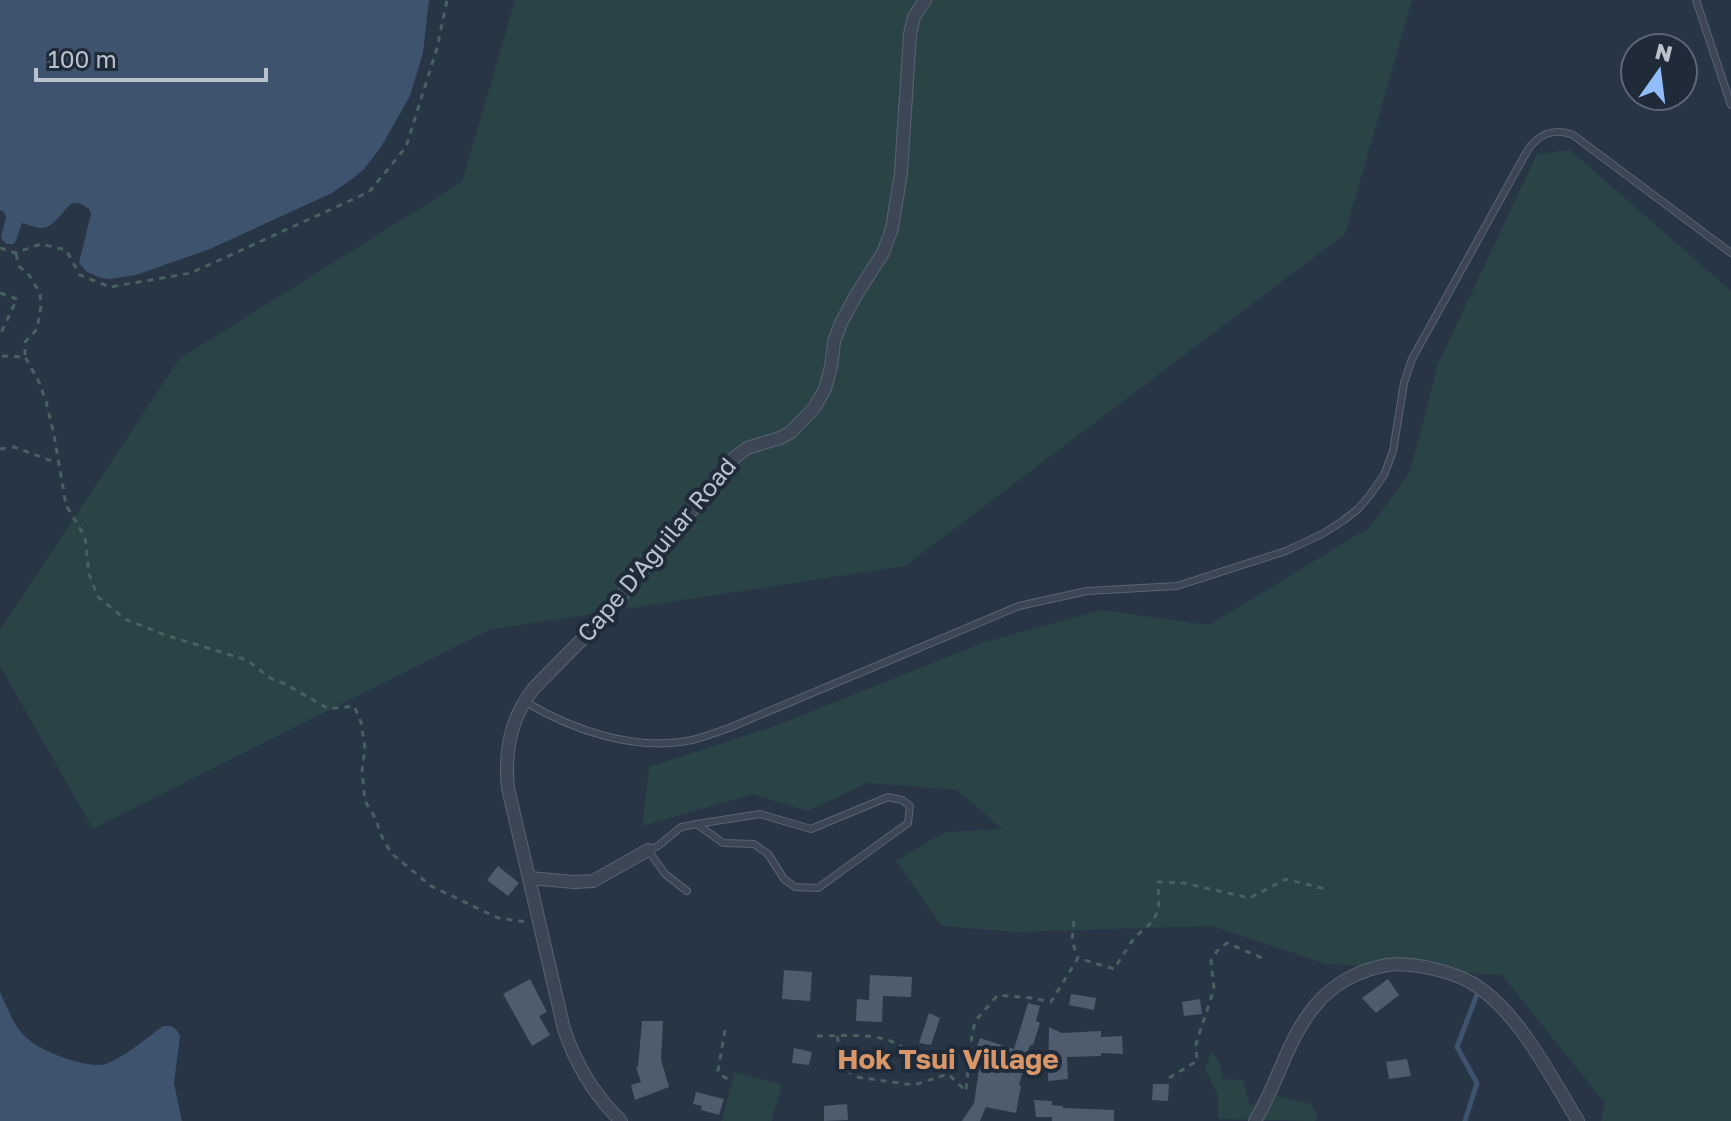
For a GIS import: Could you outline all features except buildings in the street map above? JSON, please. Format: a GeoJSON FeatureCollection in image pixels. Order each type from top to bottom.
{"type":"FeatureCollection","features":[{"type":"Feature","properties":{"kind":"street","name":"Cape D'Aguilar Road"},"geometry":{"type":"LineString","coordinates":[[621,1121],[588,1082],[569,1045],[560,1015],[510,795],[506,766],[511,735],[524,701],[534,688],[606,615],[733,459],[747,448],[791,432],[814,408],[825,389],[841,323],[878,264],[892,228],[906,120],[910,34],[914,17],[925,0]]}},
{"type":"Feature","properties":{"kind":"street"},"geometry":{"type":"LineString","coordinates":[[529,878],[593,881],[648,850]]}},
{"type":"Feature","properties":{"kind":"street"},"geometry":{"type":"LineString","coordinates":[[1255,1121],[1306,1017],[1323,996],[1356,975],[1381,966],[1404,964],[1436,969],[1459,977],[1490,997],[1535,1050],[1578,1121]]}},
{"type":"Feature","properties":{"kind":"lane"},"geometry":{"type":"LineString","coordinates":[[1696,0],[1731,105]]}},
{"type":"Feature","properties":{"kind":"lane"},"geometry":{"type":"LineString","coordinates":[[524,701],[579,728],[625,740],[666,743],[693,740],[729,728],[1019,606],[1087,591],[1177,586],[1286,551],[1324,533],[1358,509],[1384,475],[1393,451],[1404,383],[1412,359],[1526,153],[1533,142],[1546,134],[1562,132],[1578,138],[1731,253]]}},
{"type":"Feature","properties":{"kind":"lane"},"geometry":{"type":"LineString","coordinates":[[687,891],[665,874],[648,850],[658,846],[681,827],[697,824],[760,814],[811,829],[888,797],[902,800],[910,806],[908,823],[818,888],[795,887],[784,879],[768,854],[754,844],[723,843],[697,824]]}},
{"type":"Feature","properties":{"kind":"path"},"geometry":{"type":"LineString","coordinates":[[0,248],[15,253],[41,244],[66,250],[80,275],[110,287],[191,273],[369,192],[406,147],[437,48],[447,0]]}},
{"type":"Feature","properties":{"kind":"path"},"geometry":{"type":"LineString","coordinates":[[15,253],[19,266],[40,293],[37,329],[25,342],[25,357],[46,401],[66,505],[85,537],[89,574],[98,597],[125,619],[165,635],[247,660],[270,678],[329,709],[354,706],[361,722],[365,749],[362,771],[365,801],[391,853],[431,886],[498,918],[539,920]]}},
{"type":"Feature","properties":{"kind":"path"},"geometry":{"type":"LineString","coordinates":[[0,293],[17,299],[0,335]]}},
{"type":"Feature","properties":{"kind":"path"},"geometry":{"type":"LineString","coordinates":[[1,355],[25,357]]}},
{"type":"Feature","properties":{"kind":"path"},"geometry":{"type":"LineString","coordinates":[[0,449],[14,447],[58,463]]}},
{"type":"Feature","properties":{"kind":"path"},"geometry":{"type":"LineString","coordinates":[[1078,958],[1114,969],[1134,938],[1152,922],[1159,909],[1158,882],[1184,883],[1250,898],[1286,879],[1325,889]]}},
{"type":"Feature","properties":{"kind":"path"},"geometry":{"type":"LineString","coordinates":[[1074,921],[1072,941],[1078,958]]}},
{"type":"Feature","properties":{"kind":"path"},"geometry":{"type":"LineString","coordinates":[[1169,1078],[1197,1061],[1196,1044],[1214,989],[1211,961],[1217,951],[1227,943],[1262,958]]}},
{"type":"Feature","properties":{"kind":"path"},"geometry":{"type":"LineString","coordinates":[[817,1036],[860,1035],[888,1040],[921,1060],[936,1064],[966,1091],[973,1021],[998,995],[1051,1002],[1078,958]]}},
{"type":"Feature","properties":{"kind":"path"},"geometry":{"type":"LineString","coordinates":[[725,1030],[718,1071],[732,1082]]}},
{"type":"Feature","properties":{"kind":"path"},"geometry":{"type":"LineString","coordinates":[[837,1036],[845,1068],[856,1077],[914,1085],[948,1074]]}},
{"type":"Feature","properties":{"kind":"green space"},"geometry":{"type":"Polygon","coordinates":[[[515,0],[1412,0],[1345,234],[905,566],[489,630],[93,829],[0,666],[0,630],[179,359],[462,182],[515,0]]]}},
{"type":"Feature","properties":{"kind":"green space"},"geometry":{"type":"Polygon","coordinates":[[[1570,150],[1731,291],[1731,1121],[1601,1121],[1605,1103],[1502,975],[1326,964],[1212,926],[1015,932],[942,926],[896,861],[945,832],[1002,829],[957,790],[867,783],[808,811],[753,794],[642,826],[649,767],[778,725],[985,642],[1101,610],[1209,625],[1370,527],[1410,472],[1438,364],[1537,154],[1570,150]]]}},
{"type":"Feature","properties":{"kind":"green space"},"geometry":{"type":"Polygon","coordinates":[[[1212,1051],[1220,1063],[1223,1079],[1243,1080],[1250,1106],[1270,1094],[1311,1104],[1319,1118],[1315,1121],[1218,1119],[1218,1095],[1205,1069],[1212,1051]]]}},
{"type":"Feature","properties":{"kind":"green space"},"geometry":{"type":"Polygon","coordinates":[[[735,1072],[782,1085],[772,1121],[721,1121],[735,1072]]]}},
{"type":"Feature","properties":{"kind":"water"},"geometry":{"type":"Polygon","coordinates":[[[0,0],[429,0],[423,53],[410,96],[381,147],[364,169],[332,193],[210,249],[136,275],[110,279],[87,272],[79,263],[91,214],[80,204],[71,204],[46,227],[22,223],[13,244],[6,244],[1,238],[6,217],[0,210],[0,0]]]}},
{"type":"Feature","properties":{"kind":"water"},"geometry":{"type":"Polygon","coordinates":[[[0,992],[15,1024],[29,1040],[77,1062],[105,1064],[163,1026],[175,1029],[180,1036],[174,1083],[182,1121],[0,1121],[0,992]]]}},
{"type":"Feature","properties":{"kind":"waterway"},"geometry":{"type":"LineString","coordinates":[[1465,1121],[1477,1083],[1457,1047],[1479,989]]}},
{"type":"Feature","properties":{"kind":"district","name":"Hok Tsui Village"},"geometry":{"type":"Point","coordinates":[948,1059]}}]}
